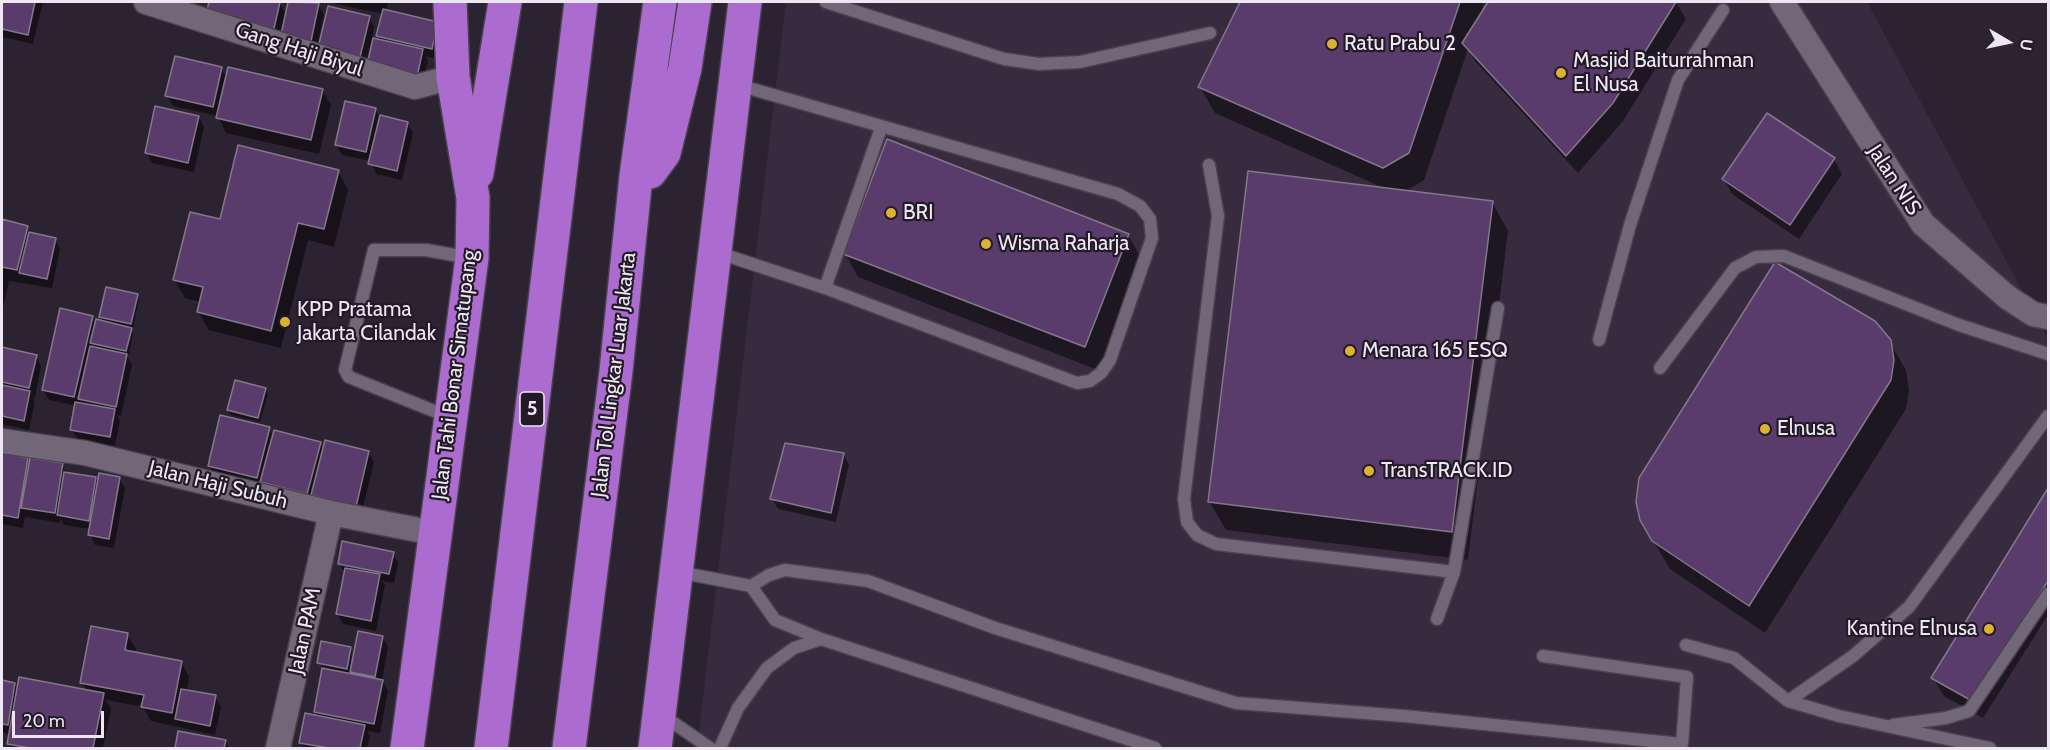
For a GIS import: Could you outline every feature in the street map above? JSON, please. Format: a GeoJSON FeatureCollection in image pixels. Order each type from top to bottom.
{"type":"FeatureCollection","features":[{"type":"Feature","properties":{"kind":"highway","name":"Jalan Tahi Bonar Simatupang"},"geometry":{"type":"LineString","coordinates":[[407,748],[472,258],[473,198],[453,77],[450,2]]}},
{"type":"Feature","properties":{"kind":"highway"},"geometry":{"type":"LineString","coordinates":[[473,198],[505,2]]}},
{"type":"Feature","properties":{"kind":"highway"},"geometry":{"type":"LineString","coordinates":[[561,2],[568,111]]}},
{"type":"Feature","properties":{"kind":"highway","name":"5"},"geometry":{"type":"LineString","coordinates":[[491,748],[581,2]]}},
{"type":"Feature","properties":{"kind":"highway","name":"Jalan Tol Lingkar Luar Jakarta"},"geometry":{"type":"LineString","coordinates":[[569,748],[616,371],[636,176],[660,2]]}},
{"type":"Feature","properties":{"kind":"highway"},"geometry":{"type":"LineString","coordinates":[[636,176],[650,172],[664,153],[685,68],[695,2]]}},
{"type":"Feature","properties":{"kind":"highway"},"geometry":{"type":"LineString","coordinates":[[655,748],[745,2]]}},
{"type":"Feature","properties":{"kind":"highway"},"geometry":{"type":"LineString","coordinates":[[476,748],[496,707]]}},
{"type":"Feature","properties":{"kind":"street","name":"Gang Haji Biyul"},"geometry":{"type":"LineString","coordinates":[[146,2],[415,87],[453,77]]}},
{"type":"Feature","properties":{"kind":"street","name":"Jalan NIS"},"geometry":{"type":"LineString","coordinates":[[1782,2],[1923,224],[2007,297],[2033,314],[2049,317]]}},
{"type":"Feature","properties":{"kind":"street","name":"Jalan Haji Subuh"},"geometry":{"type":"LineString","coordinates":[[2,441],[85,453],[331,513],[434,533]]}},
{"type":"Feature","properties":{"kind":"street","name":"Jalan PAM"},"geometry":{"type":"LineString","coordinates":[[278,748],[331,513]]}},
{"type":"Feature","properties":{"kind":"lane"},"geometry":{"type":"LineString","coordinates":[[826,2],[1004,59],[1039,63],[1080,62],[1210,33]]}},
{"type":"Feature","properties":{"kind":"lane"},"geometry":{"type":"LineString","coordinates":[[1599,340],[1630,225],[1678,80],[1723,10]]}},
{"type":"Feature","properties":{"kind":"lane"},"geometry":{"type":"LineString","coordinates":[[715,252],[825,288],[1077,383],[1090,381],[1101,373],[1110,360],[1152,238],[1150,219],[1140,206],[1118,194],[881,128],[735,84]]}},
{"type":"Feature","properties":{"kind":"lane"},"geometry":{"type":"LineString","coordinates":[[825,288],[881,128]]}},
{"type":"Feature","properties":{"kind":"lane"},"geometry":{"type":"LineString","coordinates":[[1209,165],[1218,216],[1184,499],[1187,522],[1197,535],[1216,544],[1454,572]]}},
{"type":"Feature","properties":{"kind":"lane"},"geometry":{"type":"LineString","coordinates":[[450,417],[349,377],[345,369],[374,250],[426,250],[472,258]]}},
{"type":"Feature","properties":{"kind":"lane"},"geometry":{"type":"LineString","coordinates":[[1660,368],[1735,268],[1756,257],[1784,256],[1959,325],[2049,354]]}},
{"type":"Feature","properties":{"kind":"lane"},"geometry":{"type":"LineString","coordinates":[[1437,619],[1454,572],[1498,308]]}},
{"type":"Feature","properties":{"kind":"lane"},"geometry":{"type":"LineString","coordinates":[[1788,701],[1853,656],[1909,607],[2049,416]]}},
{"type":"Feature","properties":{"kind":"lane"},"geometry":{"type":"LineString","coordinates":[[677,572],[751,586],[769,575],[785,570],[868,580],[995,628],[1236,704],[1416,717],[1686,747],[1688,677],[1543,656]]}},
{"type":"Feature","properties":{"kind":"lane"},"geometry":{"type":"LineString","coordinates":[[751,586],[775,620],[821,639],[1155,748]]}},
{"type":"Feature","properties":{"kind":"lane"},"geometry":{"type":"LineString","coordinates":[[1893,725],[1946,718],[1969,711],[2049,594]]}},
{"type":"Feature","properties":{"kind":"lane"},"geometry":{"type":"LineString","coordinates":[[720,748],[738,708],[767,668],[795,648],[821,639]]}},
{"type":"Feature","properties":{"kind":"lane"},"geometry":{"type":"LineString","coordinates":[[1686,645],[1734,658],[1788,701],[1839,716],[1893,725],[1990,748]]}},
{"type":"Feature","properties":{"kind":"lane"},"geometry":{"type":"LineString","coordinates":[[660,714],[710,748]]}},
{"type":"Feature","properties":{"kind":"shaded area"},"geometry":{"type":"Polygon","coordinates":[[[786,2],[1867,2],[2048,339],[2048,748],[697,748],[786,2]]]}},
{"type":"Feature","properties":{"kind":"building"},"geometry":{"type":"Polygon","coordinates":[[[2,2],[35,2],[28,35],[2,29],[2,2]]]}},
{"type":"Feature","properties":{"kind":"building"},"geometry":{"type":"Polygon","coordinates":[[[209,2],[280,2],[273,33],[205,17],[209,2]]]}},
{"type":"Feature","properties":{"kind":"building"},"geometry":{"type":"Polygon","coordinates":[[[288,2],[319,3],[310,46],[280,39],[288,2]]]}},
{"type":"Feature","properties":{"kind":"building","name":"Ratu Prabu 2"},"geometry":{"type":"Polygon","coordinates":[[[1240,2],[1460,2],[1409,153],[1383,168],[1198,87],[1240,2]]]}},
{"type":"Feature","properties":{"kind":"building","name":"Masjid Baiturrahman El Nusa"},"geometry":{"type":"Polygon","coordinates":[[[1488,2],[1676,2],[1613,103],[1566,156],[1462,43],[1488,2]]]}},
{"type":"Feature","properties":{"kind":"building"},"geometry":{"type":"Polygon","coordinates":[[[328,6],[370,16],[360,57],[318,48],[328,6]]]}},
{"type":"Feature","properties":{"kind":"building"},"geometry":{"type":"Polygon","coordinates":[[[383,9],[438,22],[432,49],[376,36],[383,9]]]}},
{"type":"Feature","properties":{"kind":"building"},"geometry":{"type":"Polygon","coordinates":[[[373,38],[423,49],[416,82],[366,70],[373,38]]]}},
{"type":"Feature","properties":{"kind":"building"},"geometry":{"type":"Polygon","coordinates":[[[175,56],[222,67],[213,107],[165,96],[175,56]]]}},
{"type":"Feature","properties":{"kind":"building"},"geometry":{"type":"Polygon","coordinates":[[[228,67],[323,89],[311,140],[216,118],[228,67]]]}},
{"type":"Feature","properties":{"kind":"building"},"geometry":{"type":"Polygon","coordinates":[[[345,101],[376,108],[366,152],[335,145],[345,101]]]}},
{"type":"Feature","properties":{"kind":"building"},"geometry":{"type":"Polygon","coordinates":[[[155,106],[199,116],[188,163],[145,153],[155,106]]]}},
{"type":"Feature","properties":{"kind":"building"},"geometry":{"type":"Polygon","coordinates":[[[1767,113],[1835,158],[1790,225],[1722,179],[1767,113]]]}},
{"type":"Feature","properties":{"kind":"building"},"geometry":{"type":"Polygon","coordinates":[[[380,115],[408,122],[397,171],[368,164],[380,115]]]}},
{"type":"Feature","properties":{"kind":"building","name":"Wisma Raharja"},"geometry":{"type":"Polygon","coordinates":[[[887,139],[1129,234],[1085,347],[843,254],[887,139]]]}},
{"type":"Feature","properties":{"kind":"building"},"geometry":{"type":"Polygon","coordinates":[[[238,145],[339,170],[324,229],[298,223],[271,331],[197,312],[203,287],[173,280],[190,212],[220,219],[238,145]]]}},
{"type":"Feature","properties":{"kind":"building","name":"Menara 165 ESQ"},"geometry":{"type":"Polygon","coordinates":[[[1248,171],[1493,201],[1452,532],[1208,502],[1248,171]]]}},
{"type":"Feature","properties":{"kind":"building"},"geometry":{"type":"Polygon","coordinates":[[[2,219],[28,226],[17,270],[2,267],[2,219]]]}},
{"type":"Feature","properties":{"kind":"building"},"geometry":{"type":"Polygon","coordinates":[[[29,232],[56,238],[47,279],[19,273],[29,232]]]}},
{"type":"Feature","properties":{"kind":"building","name":"Elnusa"},"geometry":{"type":"Polygon","coordinates":[[[1775,262],[1875,321],[1891,340],[1894,360],[1891,380],[1749,606],[1652,541],[1640,520],[1636,502],[1639,478],[1775,262]]]}},
{"type":"Feature","properties":{"kind":"building"},"geometry":{"type":"Polygon","coordinates":[[[106,287],[138,294],[131,324],[99,317],[106,287]]]}},
{"type":"Feature","properties":{"kind":"building"},"geometry":{"type":"Polygon","coordinates":[[[60,308],[93,316],[74,397],[42,390],[60,308]]]}},
{"type":"Feature","properties":{"kind":"building"},"geometry":{"type":"Polygon","coordinates":[[[96,319],[132,328],[126,351],[90,343],[96,319]]]}},
{"type":"Feature","properties":{"kind":"building"},"geometry":{"type":"Polygon","coordinates":[[[90,346],[127,354],[116,407],[78,399],[90,346]]]}},
{"type":"Feature","properties":{"kind":"building"},"geometry":{"type":"Polygon","coordinates":[[[2,347],[37,355],[29,388],[2,382],[2,347]]]}},
{"type":"Feature","properties":{"kind":"building"},"geometry":{"type":"Polygon","coordinates":[[[235,380],[266,388],[258,418],[227,410],[235,380]]]}},
{"type":"Feature","properties":{"kind":"building"},"geometry":{"type":"Polygon","coordinates":[[[2,385],[30,391],[24,421],[2,416],[2,385]]]}},
{"type":"Feature","properties":{"kind":"building"},"geometry":{"type":"Polygon","coordinates":[[[75,402],[115,409],[110,437],[70,430],[75,402]]]}},
{"type":"Feature","properties":{"kind":"building"},"geometry":{"type":"Polygon","coordinates":[[[220,415],[270,427],[257,478],[208,466],[220,415]]]}},
{"type":"Feature","properties":{"kind":"building"},"geometry":{"type":"Polygon","coordinates":[[[274,430],[321,442],[307,494],[260,482],[274,430]]]}},
{"type":"Feature","properties":{"kind":"building"},"geometry":{"type":"Polygon","coordinates":[[[325,440],[369,451],[356,507],[311,495],[325,440]]]}},
{"type":"Feature","properties":{"kind":"building"},"geometry":{"type":"Polygon","coordinates":[[[785,443],[844,453],[831,513],[770,499],[785,443]]]}},
{"type":"Feature","properties":{"kind":"building"},"geometry":{"type":"Polygon","coordinates":[[[2,453],[28,458],[18,518],[2,515],[2,453]]]}},
{"type":"Feature","properties":{"kind":"building"},"geometry":{"type":"Polygon","coordinates":[[[30,458],[63,463],[55,513],[21,508],[30,458]]]}},
{"type":"Feature","properties":{"kind":"building"},"geometry":{"type":"Polygon","coordinates":[[[64,472],[96,477],[89,521],[57,515],[64,472]]]}},
{"type":"Feature","properties":{"kind":"building"},"geometry":{"type":"Polygon","coordinates":[[[99,473],[120,477],[109,539],[88,535],[99,473]]]}},
{"type":"Feature","properties":{"kind":"building","name":"Kantine Elnusa"},"geometry":{"type":"Polygon","coordinates":[[[2048,488],[2048,581],[1972,701],[1931,678],[2048,488]]]}},
{"type":"Feature","properties":{"kind":"building"},"geometry":{"type":"Polygon","coordinates":[[[342,541],[394,552],[389,574],[338,564],[342,541]]]}},
{"type":"Feature","properties":{"kind":"building"},"geometry":{"type":"Polygon","coordinates":[[[345,568],[380,574],[371,621],[336,614],[345,568]]]}},
{"type":"Feature","properties":{"kind":"building"},"geometry":{"type":"Polygon","coordinates":[[[91,626],[128,633],[125,650],[182,661],[172,713],[141,707],[144,695],[80,683],[91,626]]]}},
{"type":"Feature","properties":{"kind":"building"},"geometry":{"type":"Polygon","coordinates":[[[358,631],[383,636],[375,677],[350,672],[358,631]]]}},
{"type":"Feature","properties":{"kind":"building"},"geometry":{"type":"Polygon","coordinates":[[[321,641],[351,647],[347,669],[317,663],[321,641]]]}},
{"type":"Feature","properties":{"kind":"building"},"geometry":{"type":"Polygon","coordinates":[[[322,668],[383,680],[374,724],[314,712],[322,668]]]}},
{"type":"Feature","properties":{"kind":"building"},"geometry":{"type":"Polygon","coordinates":[[[19,677],[104,693],[93,748],[30,748],[7,744],[19,677]]]}},
{"type":"Feature","properties":{"kind":"building"},"geometry":{"type":"Polygon","coordinates":[[[2,680],[15,683],[8,725],[2,724],[2,680]]]}},
{"type":"Feature","properties":{"kind":"building"},"geometry":{"type":"Polygon","coordinates":[[[181,689],[216,695],[210,726],[175,719],[181,689]]]}},
{"type":"Feature","properties":{"kind":"building"},"geometry":{"type":"Polygon","coordinates":[[[305,713],[365,725],[360,748],[329,748],[299,743],[305,713]]]}},
{"type":"Feature","properties":{"kind":"building"},"geometry":{"type":"Polygon","coordinates":[[[178,731],[226,740],[224,748],[175,748],[178,731]]]}},
{"type":"Feature","properties":{"kind":"place","name":"Ratu Prabu 2"},"geometry":{"type":"Point","coordinates":[1332,44]}},
{"type":"Feature","properties":{"kind":"place","name":"Masjid Baiturrahman El Nusa"},"geometry":{"type":"Point","coordinates":[1561,73]}},
{"type":"Feature","properties":{"kind":"place","name":"BRI"},"geometry":{"type":"Point","coordinates":[891,213]}},
{"type":"Feature","properties":{"kind":"place","name":"Wisma Raharja"},"geometry":{"type":"Point","coordinates":[986,244]}},
{"type":"Feature","properties":{"kind":"place","name":"KPP Pratama Jakarta Cilandak"},"geometry":{"type":"Point","coordinates":[285,322]}},
{"type":"Feature","properties":{"kind":"place","name":"Menara 165 ESQ"},"geometry":{"type":"Point","coordinates":[1350,351]}},
{"type":"Feature","properties":{"kind":"place","name":"Elnusa"},"geometry":{"type":"Point","coordinates":[1765,429]}},
{"type":"Feature","properties":{"kind":"place","name":"TransTRACK.ID"},"geometry":{"type":"Point","coordinates":[1369,471]}},
{"type":"Feature","properties":{"kind":"place","name":"Kantine Elnusa"},"geometry":{"type":"Point","coordinates":[1989,629]}}]}
